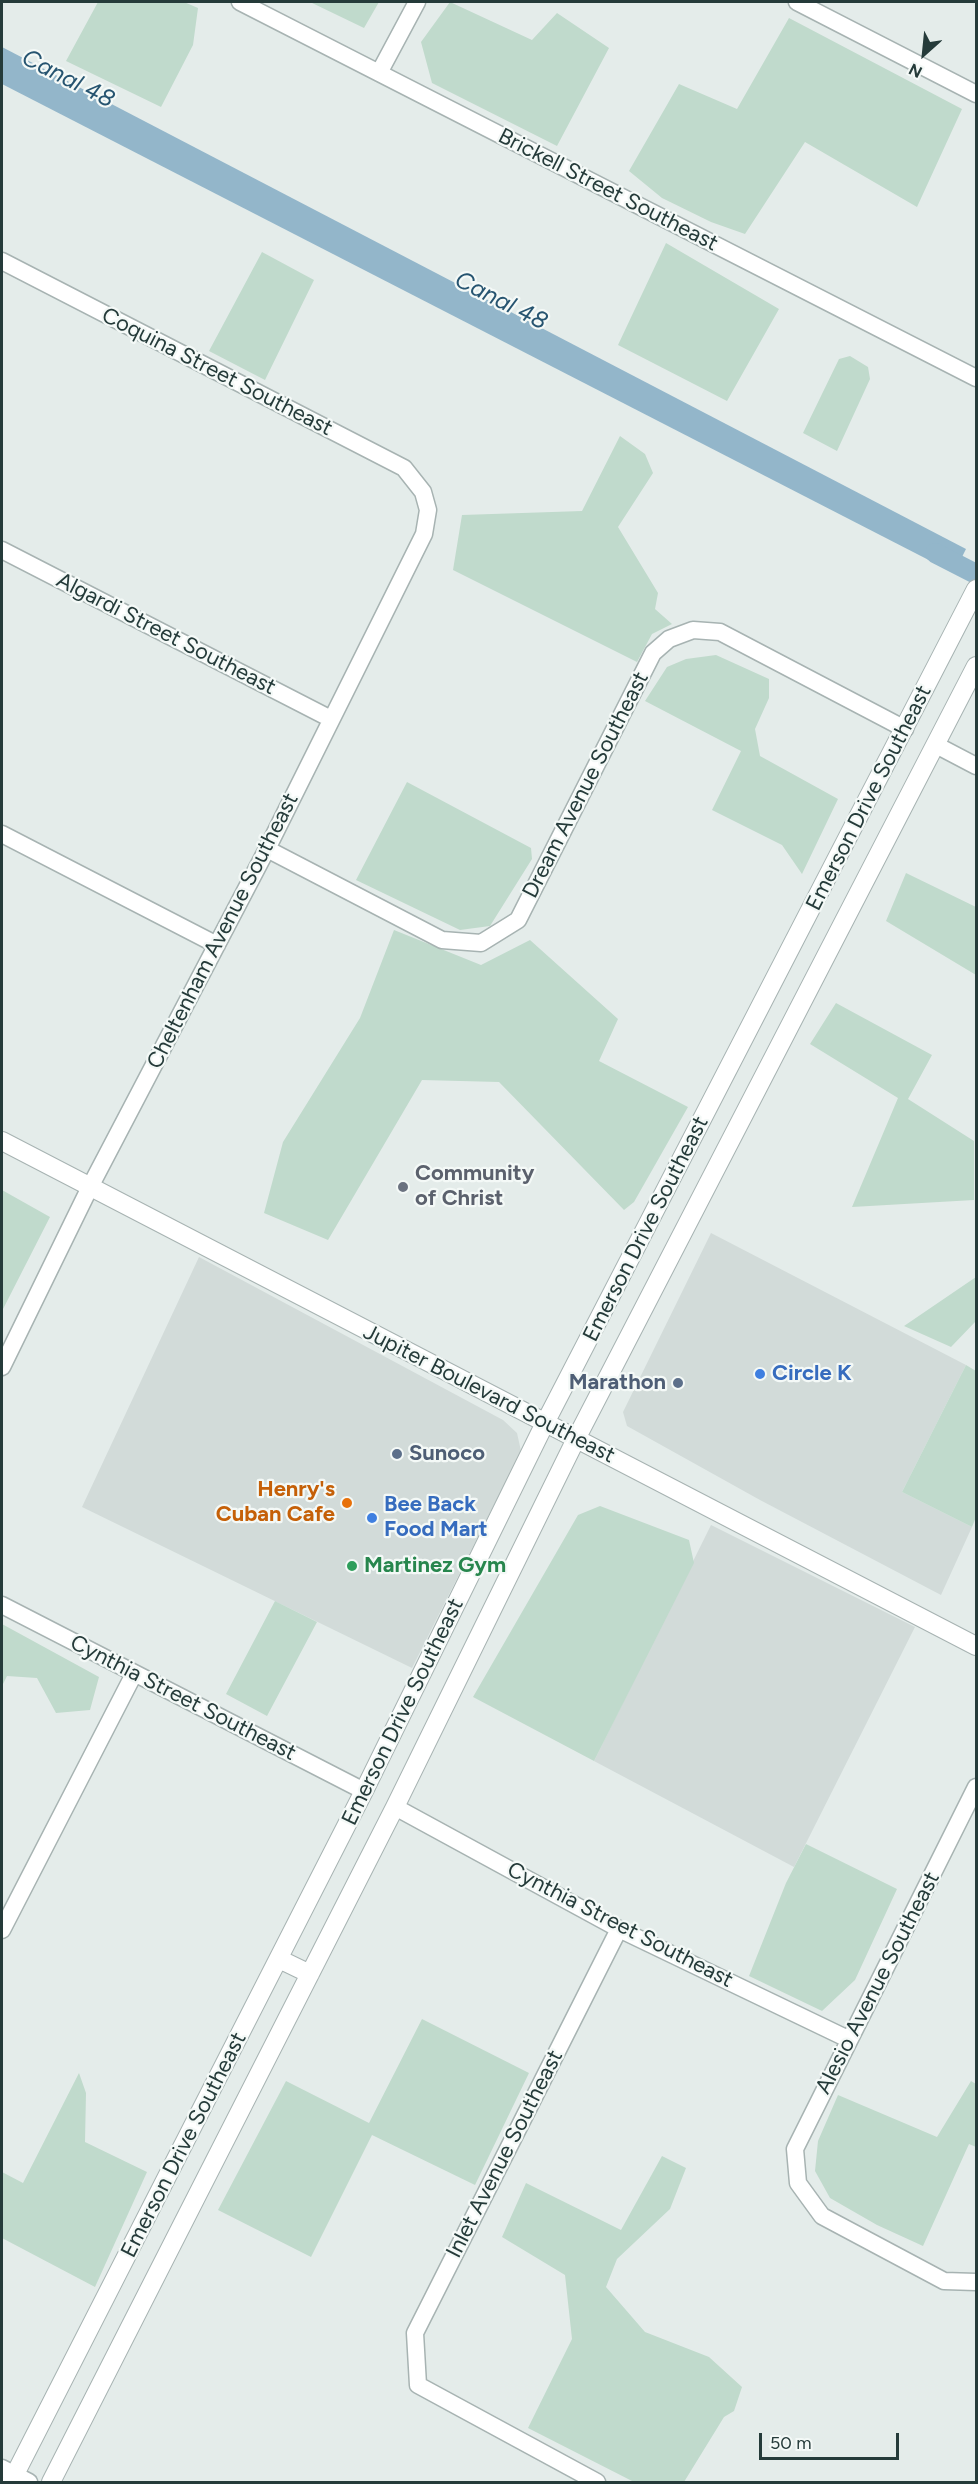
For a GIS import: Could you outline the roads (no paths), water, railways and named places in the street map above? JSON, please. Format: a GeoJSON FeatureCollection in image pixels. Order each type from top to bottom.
{"type":"FeatureCollection","features":[{"type":"Feature","properties":{"kind":"street","name":"Brickell Street Southeast"},"geometry":{"type":"LineString","coordinates":[[240,2],[976,378]]}},
{"type":"Feature","properties":{"kind":"street"},"geometry":{"type":"LineString","coordinates":[[380,74],[417,2]]}},
{"type":"Feature","properties":{"kind":"street"},"geometry":{"type":"LineString","coordinates":[[798,2],[976,94]]}},
{"type":"Feature","properties":{"kind":"street","name":"Coquina Street Southeast"},"geometry":{"type":"LineString","coordinates":[[2,261],[404,468],[423,492]]}},
{"type":"Feature","properties":{"kind":"street","name":"Cheltenham Avenue Southeast"},"geometry":{"type":"LineString","coordinates":[[2,1367],[90,1187],[267,849],[424,534],[428,510],[423,492]]}},
{"type":"Feature","properties":{"kind":"street","name":"Algardi Street Southeast"},"geometry":{"type":"LineString","coordinates":[[2,550],[331,719]]}},
{"type":"Feature","properties":{"kind":"street","name":"Emerson Drive Southeast"},"geometry":{"type":"LineString","coordinates":[[14,2477],[364,1791],[545,1423],[973,595]]}},
{"type":"Feature","properties":{"kind":"street","name":"Dream Avenue Southeast"},"geometry":{"type":"LineString","coordinates":[[267,849],[442,940],[481,944],[518,920],[653,652],[669,639],[693,630],[720,632],[905,729]]}},
{"type":"Feature","properties":{"kind":"street","name":"Emerson Drive Southeast"},"geometry":{"type":"LineString","coordinates":[[51,2482],[395,1807],[576,1439],[976,666]]}},
{"type":"Feature","properties":{"kind":"street"},"geometry":{"type":"LineString","coordinates":[[936,745],[976,766]]}},
{"type":"Feature","properties":{"kind":"street"},"geometry":{"type":"LineString","coordinates":[[2,834],[217,945]]}},
{"type":"Feature","properties":{"kind":"street","name":"Jupiter Boulevard Southeast"},"geometry":{"type":"LineString","coordinates":[[2,1142],[976,1646]]}},
{"type":"Feature","properties":{"kind":"street","name":"Cynthia Street Southeast"},"geometry":{"type":"LineString","coordinates":[[2,1605],[364,1791]]}},
{"type":"Feature","properties":{"kind":"street"},"geometry":{"type":"LineString","coordinates":[[2,1930],[134,1674]]}},
{"type":"Feature","properties":{"kind":"street","name":"Alesio Avenue Southeast"},"geometry":{"type":"LineString","coordinates":[[976,1787],[795,2149],[798,2183],[822,2216],[944,2281],[976,2282]]}},
{"type":"Feature","properties":{"kind":"street","name":"Cynthia Street Southeast"},"geometry":{"type":"LineString","coordinates":[[395,1807],[619,1929],[848,2039]]}},
{"type":"Feature","properties":{"kind":"street","name":"Inlet Avenue Southeast"},"geometry":{"type":"LineString","coordinates":[[597,2482],[418,2385],[415,2333],[619,1929]]}},
{"type":"Feature","properties":{"kind":"street"},"geometry":{"type":"LineString","coordinates":[[279,1959],[310,1974]]}},
{"type":"Feature","properties":{"kind":"water"},"geometry":{"type":"Polygon","coordinates":[[[2,47],[966,549],[954,573],[2,84],[2,47]]]}},
{"type":"Feature","properties":{"kind":"waterway","name":"Canal 48"},"geometry":{"type":"LineString","coordinates":[[935,553],[976,574]]}},
{"type":"Feature","properties":{"kind":"place","name":"Community of Christ"},"geometry":{"type":"Point","coordinates":[403,1187]}},
{"type":"Feature","properties":{"kind":"place","name":"Circle K"},"geometry":{"type":"Point","coordinates":[760,1374]}},
{"type":"Feature","properties":{"kind":"place","name":"Marathon"},"geometry":{"type":"Point","coordinates":[678,1383]}},
{"type":"Feature","properties":{"kind":"place","name":"Sunoco"},"geometry":{"type":"Point","coordinates":[397,1454]}},
{"type":"Feature","properties":{"kind":"place","name":"Henry's Cuban Cafe"},"geometry":{"type":"Point","coordinates":[347,1503]}},
{"type":"Feature","properties":{"kind":"place","name":"Bee Back Food Mart"},"geometry":{"type":"Point","coordinates":[372,1518]}},
{"type":"Feature","properties":{"kind":"place","name":"Martinez Gym"},"geometry":{"type":"Point","coordinates":[352,1566]}}]}
